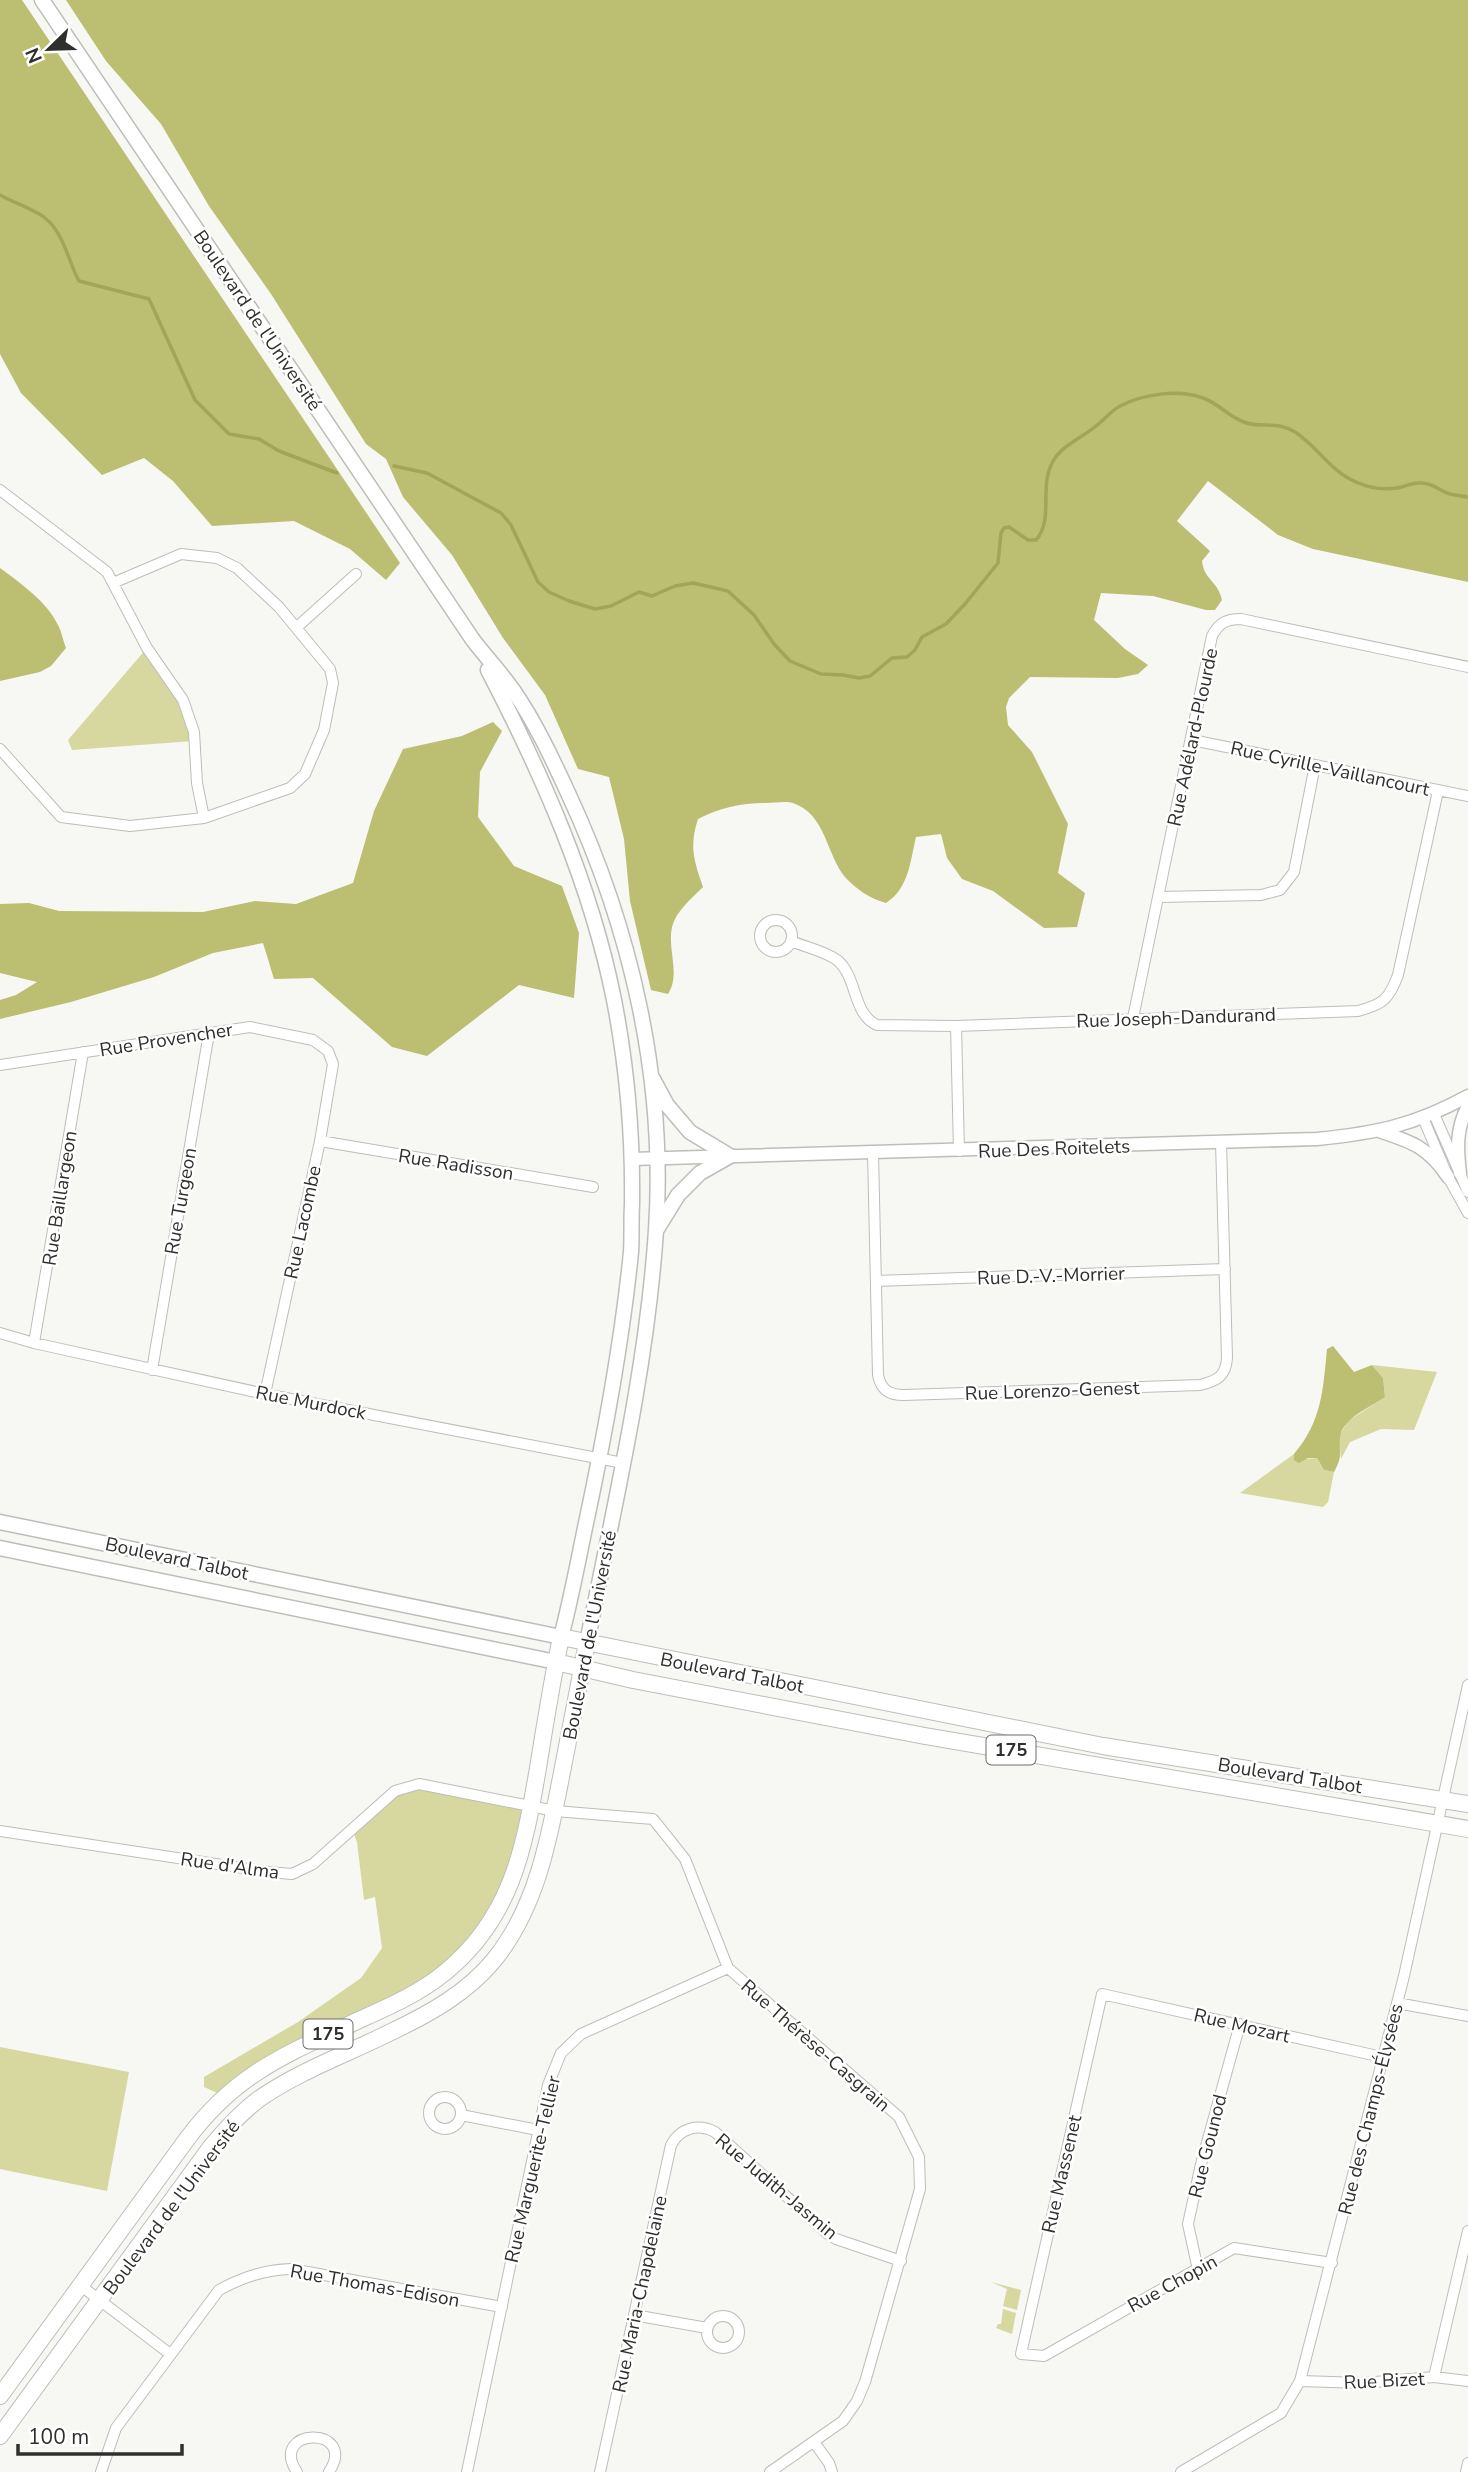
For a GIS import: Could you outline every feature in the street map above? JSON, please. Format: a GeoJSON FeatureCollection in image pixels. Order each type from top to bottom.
{"type":"FeatureCollection","features":[{"type":"Feature","properties":{"kind":"main road","name":"Boulevard de l'Université"},"geometry":{"type":"LineString","coordinates":[[2,2431],[210,2148],[241,2114],[265,2095],[295,2078],[432,2011],[486,1968],[511,1936],[523,1914],[546,1850],[555,1811],[623,1463],[644,1343],[656,1231],[657,1157],[651,1075],[630,961],[612,898],[586,832],[551,756],[513,691],[473,640],[42,0]]}},
{"type":"Feature","properties":{"kind":"main road","name":"Boulevard de l'Université"},"geometry":{"type":"LineString","coordinates":[[0,2397],[198,2124],[224,2095],[243,2080],[285,2056],[422,1989],[441,1976],[472,1947],[500,1907],[515,1874],[532,1805],[556,1662],[600,1458],[631,1251],[632,1159],[624,1063],[614,998],[593,921],[568,843],[533,757],[473,640]]}},
{"type":"Feature","properties":{"kind":"main road"},"geometry":{"type":"LineString","coordinates":[[651,1075],[667,1105],[690,1132],[730,1156],[700,1174],[678,1195],[656,1231]]}},
{"type":"Feature","properties":{"kind":"main road","name":"Boulevard Talbot"},"geometry":{"type":"LineString","coordinates":[[0,1522],[1049,1736],[1468,1804]]}},
{"type":"Feature","properties":{"kind":"main road","name":"Boulevard Talbot"},"geometry":{"type":"LineString","coordinates":[[0,1548],[633,1680],[925,1736],[1468,1829]]}},
{"type":"Feature","properties":{"kind":"street"},"geometry":{"type":"LineString","coordinates":[[0,491],[107,572],[147,648],[183,700],[194,732],[197,783],[204,818]]}},
{"type":"Feature","properties":{"kind":"street"},"geometry":{"type":"LineString","coordinates":[[0,749],[61,817],[130,826],[204,818],[290,788],[305,774],[324,730],[333,683],[330,669],[279,607],[237,568],[217,558],[181,554],[113,583]]}},
{"type":"Feature","properties":{"kind":"street"},"geometry":{"type":"LineString","coordinates":[[298,627],[356,574]]}},
{"type":"Feature","properties":{"kind":"street","name":"Rue Adélard-Plourde"},"geometry":{"type":"LineString","coordinates":[[1133,1018],[1212,636],[1223,622],[1231,619],[1468,667]]}},
{"type":"Feature","properties":{"kind":"street","name":"Rue Cyrille-Vaillancourt"},"geometry":{"type":"LineString","coordinates":[[1192,740],[1468,796]]}},
{"type":"Feature","properties":{"kind":"street"},"geometry":{"type":"LineString","coordinates":[[1158,897],[1261,895],[1280,890],[1294,873],[1315,765]]}},
{"type":"Feature","properties":{"kind":"street","name":"Rue Joseph-Dandurand"},"geometry":{"type":"LineString","coordinates":[[791,941],[837,960],[850,977],[869,1021],[887,1026],[956,1026],[1358,1011],[1384,1002],[1398,975],[1438,791]]}},
{"type":"Feature","properties":{"kind":"street"},"geometry":{"type":"LineString","coordinates":[[956,1026],[959,1151]]}},
{"type":"Feature","properties":{"kind":"street","name":"Rue Provencher"},"geometry":{"type":"LineString","coordinates":[[0,1065],[250,1027],[313,1040],[328,1051]]}},
{"type":"Feature","properties":{"kind":"street","name":"Rue Turgeon"},"geometry":{"type":"LineString","coordinates":[[152,1370],[209,1033]]}},
{"type":"Feature","properties":{"kind":"street","name":"Rue Lacombe"},"geometry":{"type":"LineString","coordinates":[[265,1394],[320,1141],[333,1064],[328,1051]]}},
{"type":"Feature","properties":{"kind":"street","name":"Rue Baillargeon"},"geometry":{"type":"LineString","coordinates":[[34,1343],[83,1052]]}},
{"type":"Feature","properties":{"kind":"street","name":"Rue Des Roitelets"},"geometry":{"type":"LineString","coordinates":[[632,1159],[1317,1139],[1379,1131],[1429,1116],[1468,1096]]}},
{"type":"Feature","properties":{"kind":"street"},"geometry":{"type":"LineString","coordinates":[[1454,1175],[1460,1123],[1468,1105]]}},
{"type":"Feature","properties":{"kind":"street"},"geometry":{"type":"LineString","coordinates":[[1429,1116],[1468,1213]]}},
{"type":"Feature","properties":{"kind":"street"},"geometry":{"type":"LineString","coordinates":[[1379,1131],[1420,1146],[1454,1175],[1468,1192]]}},
{"type":"Feature","properties":{"kind":"street","name":"Rue Radisson"},"geometry":{"type":"LineString","coordinates":[[320,1141],[593,1186]]}},
{"type":"Feature","properties":{"kind":"street","name":"Rue Lorenzo-Genest"},"geometry":{"type":"LineString","coordinates":[[873,1153],[880,1384],[885,1391],[894,1395],[931,1394],[1200,1385],[1221,1377],[1226,1369],[1227,1358],[1221,1142]]}},
{"type":"Feature","properties":{"kind":"street","name":"Rue D.-V.-Morrier"},"geometry":{"type":"LineString","coordinates":[[876,1281],[1225,1269]]}},
{"type":"Feature","properties":{"kind":"street","name":"Rue Murdock"},"geometry":{"type":"LineString","coordinates":[[0,1333],[34,1343],[265,1394],[623,1463]]}},
{"type":"Feature","properties":{"kind":"street","name":"Rue des Champs-Élysées"},"geometry":{"type":"LineString","coordinates":[[1181,2472],[1281,2413],[1300,2381],[1397,2003],[1468,1685]]}},
{"type":"Feature","properties":{"kind":"street","name":"Rue d'Alma"},"geometry":{"type":"LineString","coordinates":[[0,1830],[292,1874],[313,1864],[395,1791],[419,1784],[555,1811]]}},
{"type":"Feature","properties":{"kind":"street","name":"Rue Thérèse-Casgrain"},"geometry":{"type":"LineString","coordinates":[[555,1811],[653,1819],[685,1859],[728,1968],[899,2117],[919,2157],[920,2189],[865,2382],[857,2400],[843,2421],[771,2472]]}},
{"type":"Feature","properties":{"kind":"street","name":"Rue Marguerite-Tellier"},"geometry":{"type":"LineString","coordinates":[[467,2472],[548,2085],[561,2053],[581,2034],[728,1968]]}},
{"type":"Feature","properties":{"kind":"street","name":"Rue Mozart"},"geometry":{"type":"LineString","coordinates":[[1102,1994],[1382,2057]]}},
{"type":"Feature","properties":{"kind":"street","name":"Rue Massenet"},"geometry":{"type":"LineString","coordinates":[[1021,2354],[1102,1994]]}},
{"type":"Feature","properties":{"kind":"street"},"geometry":{"type":"LineString","coordinates":[[1397,2003],[1468,2016]]}},
{"type":"Feature","properties":{"kind":"street","name":"Rue Gounod"},"geometry":{"type":"LineString","coordinates":[[1198,2270],[1188,2224],[1201,2164],[1240,2024]]}},
{"type":"Feature","properties":{"kind":"street"},"geometry":{"type":"LineString","coordinates":[[461,2115],[538,2130]]}},
{"type":"Feature","properties":{"kind":"street","name":"Rue Judith-Jasmin"},"geometry":{"type":"LineString","coordinates":[[694,2127],[705,2127],[715,2132],[836,2239],[901,2261]]}},
{"type":"Feature","properties":{"kind":"street","name":"Rue Maria-Chapdelaine"},"geometry":{"type":"LineString","coordinates":[[600,2472],[671,2145],[676,2137],[694,2127]]}},
{"type":"Feature","properties":{"kind":"street"},"geometry":{"type":"LineString","coordinates":[[1434,2377],[1465,2257],[1468,2231]]}},
{"type":"Feature","properties":{"kind":"street","name":"Rue Chopin"},"geometry":{"type":"LineString","coordinates":[[1021,2354],[1044,2356],[1234,2248],[1332,2263]]}},
{"type":"Feature","properties":{"kind":"street","name":"Rue Thomas-Edison"},"geometry":{"type":"LineString","coordinates":[[101,2472],[116,2428],[219,2290],[241,2279],[269,2270],[291,2269],[502,2307]]}},
{"type":"Feature","properties":{"kind":"street"},"geometry":{"type":"LineString","coordinates":[[80,2285],[170,2354]]}},
{"type":"Feature","properties":{"kind":"street"},"geometry":{"type":"LineString","coordinates":[[634,2315],[707,2328]]}},
{"type":"Feature","properties":{"kind":"street","name":"Rue Bizet"},"geometry":{"type":"LineString","coordinates":[[1300,2381],[1363,2383],[1434,2377],[1468,2381]]}},
{"type":"Feature","properties":{"kind":"street"},"geometry":{"type":"LineString","coordinates":[[0,2397],[16,2414]]}},
{"type":"Feature","properties":{"kind":"street"},"geometry":{"type":"LineString","coordinates":[[297,2472],[292,2460],[295,2446],[300,2440],[314,2436],[327,2441],[331,2446],[334,2460],[329,2472]]}},
{"type":"Feature","properties":{"kind":"street"},"geometry":{"type":"LineString","coordinates":[[814,2442],[830,2463],[832,2472]]}},
{"type":"Feature","properties":{"kind":"street"},"geometry":{"type":"LineString","coordinates":[[1466,2472],[1468,2463]]}},
{"type":"Feature","properties":{"kind":"green space"},"geometry":{"type":"Polygon","coordinates":[[[0,0],[22,0],[400,563],[386,580],[350,549],[294,521],[212,526],[173,481],[144,458],[102,475],[21,393],[0,354],[0,0]]]}},
{"type":"Feature","properties":{"kind":"green space"},"geometry":{"type":"Polygon","coordinates":[[[66,0],[1468,0],[1468,582],[1313,549],[1278,535],[1208,481],[1177,521],[1210,551],[1202,561],[1205,572],[1222,600],[1215,610],[1153,596],[1101,593],[1094,620],[1125,649],[1148,665],[1138,674],[1118,678],[1030,677],[1009,698],[1006,707],[1008,725],[1032,752],[1068,824],[1058,873],[1085,893],[1077,927],[1044,928],[993,891],[962,879],[947,858],[941,834],[916,837],[910,865],[900,890],[886,903],[880,901],[864,893],[845,877],[819,825],[804,808],[787,802],[739,805],[698,819],[694,853],[703,887],[681,910],[672,927],[674,970],[668,994],[651,990],[630,901],[624,839],[609,777],[578,769],[545,695],[503,638],[452,555],[403,497],[386,459],[366,444],[271,294],[209,206],[161,124],[106,61],[66,0]]]}},
{"type":"Feature","properties":{"kind":"green space"},"geometry":{"type":"Polygon","coordinates":[[[0,568],[48,609],[59,627],[66,648],[51,666],[40,672],[0,681],[0,568]]]}},
{"type":"Feature","properties":{"kind":"green space"},"geometry":{"type":"Polygon","coordinates":[[[147,648],[183,700],[194,741],[72,750],[68,740],[147,648]]]}},
{"type":"Feature","properties":{"kind":"green space"},"geometry":{"type":"Polygon","coordinates":[[[493,722],[502,731],[480,772],[478,817],[514,866],[562,886],[579,933],[574,998],[519,985],[427,1056],[392,1047],[313,978],[274,979],[263,943],[213,953],[154,977],[71,1002],[0,1019],[0,1000],[16,995],[37,982],[0,973],[0,904],[29,903],[59,911],[203,912],[255,901],[296,904],[353,883],[374,811],[403,749],[462,736],[493,722]]]}},
{"type":"Feature","properties":{"kind":"green space"},"geometry":{"type":"Polygon","coordinates":[[[1333,1346],[1354,1372],[1372,1365],[1383,1378],[1385,1397],[1357,1414],[1345,1425],[1341,1432],[1340,1459],[1334,1472],[1324,1470],[1317,1458],[1308,1458],[1299,1463],[1294,1460],[1294,1454],[1316,1417],[1327,1349],[1333,1346]]]}},
{"type":"Feature","properties":{"kind":"green space"},"geometry":{"type":"Polygon","coordinates":[[[1372,1365],[1437,1372],[1414,1430],[1381,1429],[1350,1442],[1341,1459],[1339,1436],[1348,1421],[1385,1397],[1383,1378],[1372,1365]]]}},
{"type":"Feature","properties":{"kind":"green space"},"geometry":{"type":"Polygon","coordinates":[[[1294,1454],[1294,1460],[1317,1458],[1324,1470],[1334,1472],[1328,1502],[1323,1507],[1240,1493],[1294,1454]]]}},
{"type":"Feature","properties":{"kind":"green space"},"geometry":{"type":"Polygon","coordinates":[[[419,1784],[532,1805],[515,1874],[457,1962],[224,2096],[204,2087],[204,2077],[298,2022],[361,1978],[382,1948],[375,1897],[364,1900],[357,1842],[352,1829],[395,1791],[419,1784]]]}},
{"type":"Feature","properties":{"kind":"green space"},"geometry":{"type":"Polygon","coordinates":[[[0,2047],[129,2072],[107,2191],[0,2169],[0,2047]]]}},
{"type":"Feature","properties":{"kind":"green space"},"geometry":{"type":"Polygon","coordinates":[[[991,2282],[1021,2290],[1017,2310],[1003,2306],[1007,2289],[991,2282]]]}},
{"type":"Feature","properties":{"kind":"green space"},"geometry":{"type":"Polygon","coordinates":[[[1003,2309],[1016,2313],[1012,2334],[996,2328],[1001,2324],[1003,2309]]]}},
{"type":"Feature","properties":{"kind":"waterway"},"geometry":{"type":"LineString","coordinates":[[0,195],[36,212],[51,224],[61,239],[79,281],[149,299],[195,400],[229,434],[259,439],[279,451],[337,473]]}},
{"type":"Feature","properties":{"kind":"waterway"},"geometry":{"type":"LineString","coordinates":[[394,466],[427,473],[501,513],[511,525],[538,582],[549,592],[595,609],[611,606],[639,592],[652,596],[675,586],[693,583],[728,591],[754,615],[774,644],[790,661],[821,674],[859,678],[870,676],[892,658],[907,657],[915,650],[922,637],[946,624],[998,563],[1001,533],[1004,528],[1009,527],[1028,540],[1036,540],[1045,520],[1046,485],[1053,462],[1061,451],[1117,408],[1139,398],[1172,393],[1203,398],[1244,422],[1288,428],[1311,445],[1339,472],[1361,484],[1387,489],[1422,483],[1447,493],[1468,497]]}}]}
